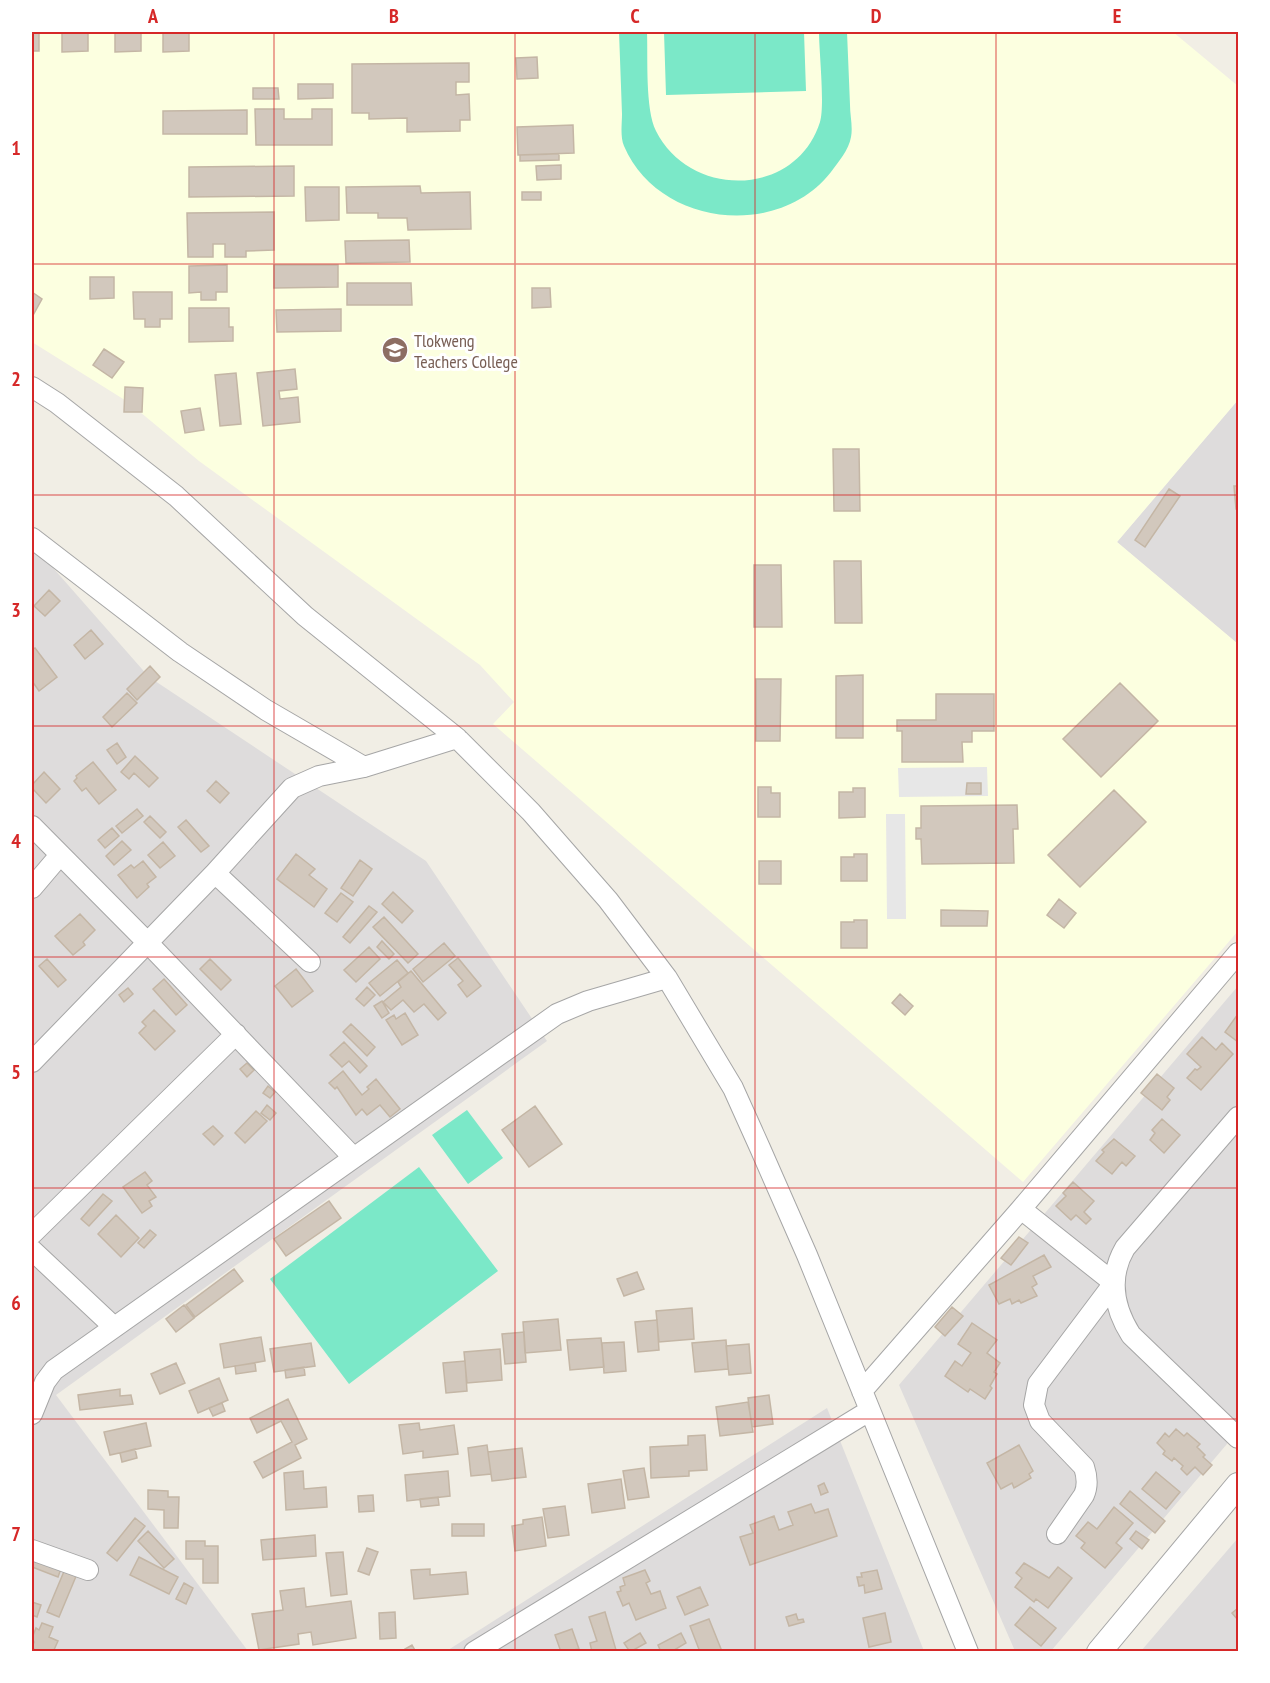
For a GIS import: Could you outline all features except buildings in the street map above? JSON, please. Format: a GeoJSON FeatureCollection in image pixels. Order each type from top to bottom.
{"type":"FeatureCollection","features":[{"type":"Feature","properties":{"kind":"street"},"geometry":{"type":"LineString","coordinates":[[32,387],[57,403],[176,496],[305,616],[457,738],[531,812],[608,900],[667,978],[733,1088],[807,1255],[968,1652]]}},
{"type":"Feature","properties":{"kind":"street"},"geometry":{"type":"LineString","coordinates":[[32,538],[180,652],[266,710],[364,767]]}},
{"type":"Feature","properties":{"kind":"street"},"geometry":{"type":"LineString","coordinates":[[32,1062],[214,873],[292,788],[319,776],[364,767],[457,738]]}},
{"type":"Feature","properties":{"kind":"street"},"geometry":{"type":"LineString","coordinates":[[32,826],[353,1157]]}},
{"type":"Feature","properties":{"kind":"street"},"geometry":{"type":"LineString","coordinates":[[32,888],[60,855]]}},
{"type":"Feature","properties":{"kind":"street"},"geometry":{"type":"LineString","coordinates":[[214,873],[310,962]]}},
{"type":"Feature","properties":{"kind":"street"},"geometry":{"type":"LineString","coordinates":[[862,1391],[1239,953]]}},
{"type":"Feature","properties":{"kind":"street"},"geometry":{"type":"LineString","coordinates":[[32,1414],[45,1382],[54,1370],[557,1014],[588,1001],[667,978]]}},
{"type":"Feature","properties":{"kind":"street"},"geometry":{"type":"LineString","coordinates":[[32,1234],[236,1034]]}},
{"type":"Feature","properties":{"kind":"street"},"geometry":{"type":"LineString","coordinates":[[1239,1117],[1125,1248],[1116,1267],[1114,1283],[1121,1317],[1131,1335],[1239,1438]]}},
{"type":"Feature","properties":{"kind":"street"},"geometry":{"type":"LineString","coordinates":[[1021,1209],[1114,1283]]}},
{"type":"Feature","properties":{"kind":"street"},"geometry":{"type":"LineString","coordinates":[[32,1250],[114,1328]]}},
{"type":"Feature","properties":{"kind":"street"},"geometry":{"type":"LineString","coordinates":[[1057,1534],[1084,1495],[1086,1475],[1084,1467],[1040,1421],[1034,1405],[1038,1384],[1114,1283]]}},
{"type":"Feature","properties":{"kind":"street"},"geometry":{"type":"LineString","coordinates":[[474,1652],[869,1411]]}},
{"type":"Feature","properties":{"kind":"street"},"geometry":{"type":"LineString","coordinates":[[1099,1652],[1239,1485]]}},
{"type":"Feature","properties":{"kind":"street"},"geometry":{"type":"LineString","coordinates":[[32,1550],[88,1570]]}},
{"type":"Feature","properties":{"kind":"shaded area"},"geometry":{"type":"Polygon","coordinates":[[[32,32],[1173,32],[1238,86],[1238,400],[1117,542],[1238,644],[1238,931],[1023,1182],[493,724],[514,702],[480,665],[199,461],[128,402],[32,342],[32,32]]]}},
{"type":"Feature","properties":{"kind":"shaded area"},"geometry":{"type":"Polygon","coordinates":[[[1238,400],[1238,644],[1117,542],[1238,400]]]}},
{"type":"Feature","properties":{"kind":"shaded area"},"geometry":{"type":"Polygon","coordinates":[[[32,544],[149,677],[426,861],[547,1041],[56,1395],[248,1651],[32,1651],[32,544]]]}},
{"type":"Feature","properties":{"kind":"shaded area"},"geometry":{"type":"Polygon","coordinates":[[[987,767],[988,796],[899,797],[898,768],[987,767]]]}},
{"type":"Feature","properties":{"kind":"shaded area"},"geometry":{"type":"Polygon","coordinates":[[[886,814],[905,814],[906,919],[887,919],[886,814]]]}},
{"type":"Feature","properties":{"kind":"shaded area"},"geometry":{"type":"Polygon","coordinates":[[[1238,986],[1238,1431],[1051,1651],[1015,1651],[899,1385],[1238,986]]]}},
{"type":"Feature","properties":{"kind":"shaded area"},"geometry":{"type":"Polygon","coordinates":[[[827,1408],[924,1651],[445,1652],[827,1408]]]}},
{"type":"Feature","properties":{"kind":"shaded area"},"geometry":{"type":"Polygon","coordinates":[[[1238,1538],[1238,1651],[1141,1651],[1238,1538]]]}},
{"type":"Feature","properties":{"kind":"green space"},"geometry":{"type":"Polygon","coordinates":[[[619,32],[647,32],[648,83],[652,121],[656,131],[672,153],[693,169],[717,178],[742,180],[767,176],[789,165],[807,147],[820,122],[821,114],[819,32],[847,32],[852,129],[848,147],[831,172],[808,194],[781,208],[751,215],[720,214],[690,207],[663,193],[640,173],[624,146],[619,32]]]}},
{"type":"Feature","properties":{"kind":"green space"},"geometry":{"type":"Polygon","coordinates":[[[664,32],[804,32],[806,91],[666,95],[664,32]]]}},
{"type":"Feature","properties":{"kind":"green space"},"geometry":{"type":"Polygon","coordinates":[[[467,1110],[503,1158],[468,1184],[432,1135],[467,1110]]]}},
{"type":"Feature","properties":{"kind":"green space"},"geometry":{"type":"Polygon","coordinates":[[[419,1167],[498,1271],[349,1384],[270,1279],[419,1167]]]}},
{"type":"Feature","properties":{"kind":"place","name":"Tlokweng Teachers College"},"geometry":{"type":"Point","coordinates":[395,350]}}]}
